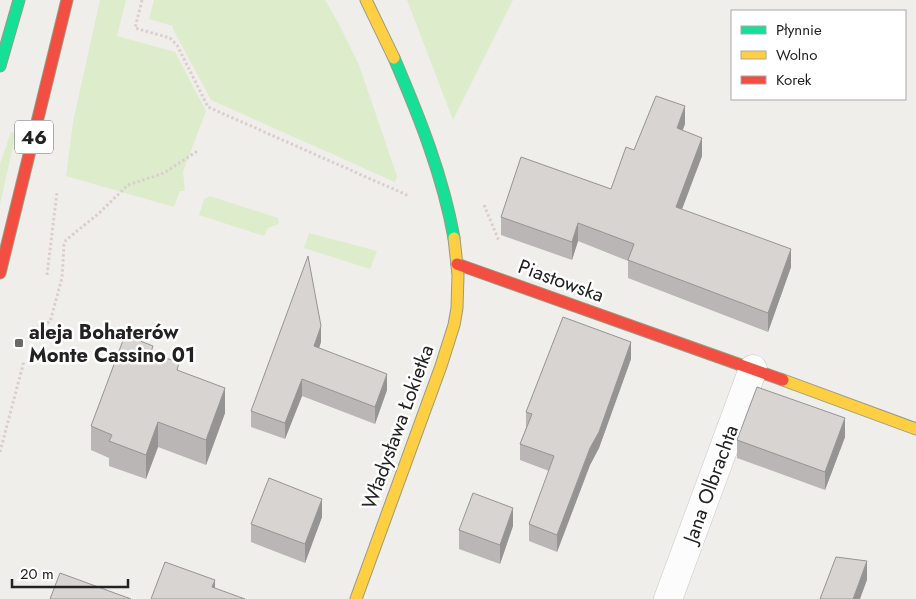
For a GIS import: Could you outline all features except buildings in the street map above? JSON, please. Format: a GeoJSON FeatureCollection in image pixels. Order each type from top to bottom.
{"type":"FeatureCollection","features":[{"type":"Feature","properties":{"kind":"street"},"geometry":{"type":"LineString","coordinates":[[0,66],[19,0]]}},
{"type":"Feature","properties":{"kind":"street","name":"46"},"geometry":{"type":"LineString","coordinates":[[0,273],[67,0]]}},
{"type":"Feature","properties":{"kind":"street"},"geometry":{"type":"LineString","coordinates":[[366,0],[391,47],[424,134],[443,193],[458,264]]}},
{"type":"Feature","properties":{"kind":"street","name":"Piastowska"},"geometry":{"type":"LineString","coordinates":[[458,264],[916,429]]}},
{"type":"Feature","properties":{"kind":"street","name":"Władysława Łokietka"},"geometry":{"type":"LineString","coordinates":[[356,599],[449,341],[458,300],[458,264]]}},
{"type":"Feature","properties":{"kind":"street","name":"Jana Olbrachta"},"geometry":{"type":"LineString","coordinates":[[668,599],[753,369]]}},
{"type":"Feature","properties":{"kind":"path"},"geometry":{"type":"LineString","coordinates":[[142,0],[135,28],[170,38],[177,45],[208,106],[409,196]]}},
{"type":"Feature","properties":{"kind":"path"},"geometry":{"type":"LineString","coordinates":[[33,328],[50,322],[62,278],[66,240],[98,214],[128,184],[164,173],[199,150]]}},
{"type":"Feature","properties":{"kind":"path"},"geometry":{"type":"LineString","coordinates":[[481,197],[498,240],[505,246]]}},
{"type":"Feature","properties":{"kind":"path"},"geometry":{"type":"LineString","coordinates":[[0,452],[24,361]]}},
{"type":"Feature","properties":{"kind":"green space"},"geometry":{"type":"Polygon","coordinates":[[[100,0],[126,0],[117,36],[175,52],[206,111],[183,172],[185,191],[180,191],[174,207],[66,176],[73,122],[100,0]]]}},
{"type":"Feature","properties":{"kind":"green space"},"geometry":{"type":"Polygon","coordinates":[[[154,0],[325,0],[359,65],[397,176],[395,182],[211,100],[173,26],[149,19],[154,0]]]}},
{"type":"Feature","properties":{"kind":"green space"},"geometry":{"type":"Polygon","coordinates":[[[407,0],[513,0],[453,120],[407,0]]]}},
{"type":"Feature","properties":{"kind":"green space"},"geometry":{"type":"Polygon","coordinates":[[[11,132],[16,133],[0,204],[0,164],[11,132]]]}},
{"type":"Feature","properties":{"kind":"green space"},"geometry":{"type":"Polygon","coordinates":[[[210,196],[278,218],[279,224],[268,228],[264,236],[199,215],[204,199],[210,196]]]}},
{"type":"Feature","properties":{"kind":"green space"},"geometry":{"type":"Polygon","coordinates":[[[309,233],[377,251],[370,269],[304,248],[309,233]]]}},
{"type":"Feature","properties":{"kind":"traffic: fast"},"geometry":{"type":"LineString","coordinates":[[0,66],[19,0]]}},
{"type":"Feature","properties":{"kind":"traffic: fast"},"geometry":{"type":"LineString","coordinates":[[394,58],[437,169],[454,238]]}},
{"type":"Feature","properties":{"kind":"traffic: slow"},"geometry":{"type":"LineString","coordinates":[[366,0],[394,58]]}},
{"type":"Feature","properties":{"kind":"traffic: slow"},"geometry":{"type":"LineString","coordinates":[[356,599],[441,366],[454,325],[457,308],[458,275],[454,238]]}},
{"type":"Feature","properties":{"kind":"traffic: slow"},"geometry":{"type":"LineString","coordinates":[[783,380],[916,429]]}},
{"type":"Feature","properties":{"kind":"traffic: jam"},"geometry":{"type":"LineString","coordinates":[[0,273],[67,0]]}},
{"type":"Feature","properties":{"kind":"traffic: jam"},"geometry":{"type":"LineString","coordinates":[[457,264],[783,380]]}},
{"type":"Feature","properties":{"kind":"place","name":"aleja Bohaterów Monte Cassino 01"},"geometry":{"type":"Point","coordinates":[19,343]}}]}
